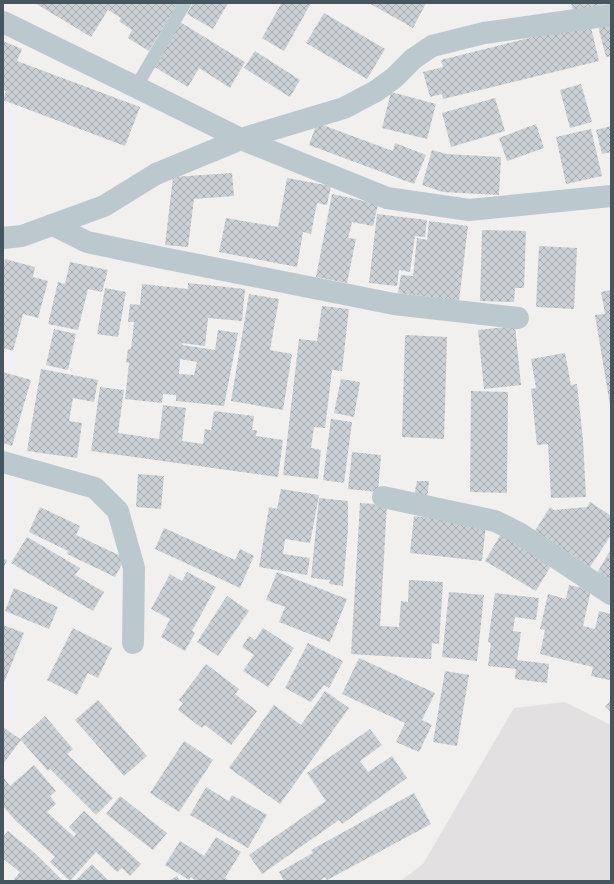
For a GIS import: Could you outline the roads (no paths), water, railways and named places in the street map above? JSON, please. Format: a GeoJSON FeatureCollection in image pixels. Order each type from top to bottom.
{"type":"FeatureCollection","features":[{"type":"Feature","properties":{"kind":"street"},"geometry":{"type":"LineString","coordinates":[[3,238],[22,236],[104,206],[156,174],[241,139],[344,108],[376,91],[394,78],[413,59],[432,46],[484,32],[611,15]]}},
{"type":"Feature","properties":{"kind":"street"},"geometry":{"type":"LineString","coordinates":[[3,22],[241,139],[387,198],[469,210],[611,196]]}},
{"type":"Feature","properties":{"kind":"street"},"geometry":{"type":"LineString","coordinates":[[53,224],[87,242],[151,255],[394,304],[518,318]]}},
{"type":"Feature","properties":{"kind":"street"},"geometry":{"type":"LineString","coordinates":[[3,462],[95,488],[118,511],[134,568],[133,643]]}},
{"type":"Feature","properties":{"kind":"street"},"geometry":{"type":"LineString","coordinates":[[383,497],[495,521],[519,533],[611,594]]}},
{"type":"Feature","properties":{"kind":"lane"},"geometry":{"type":"LineString","coordinates":[[136,87],[185,3]]}}]}
